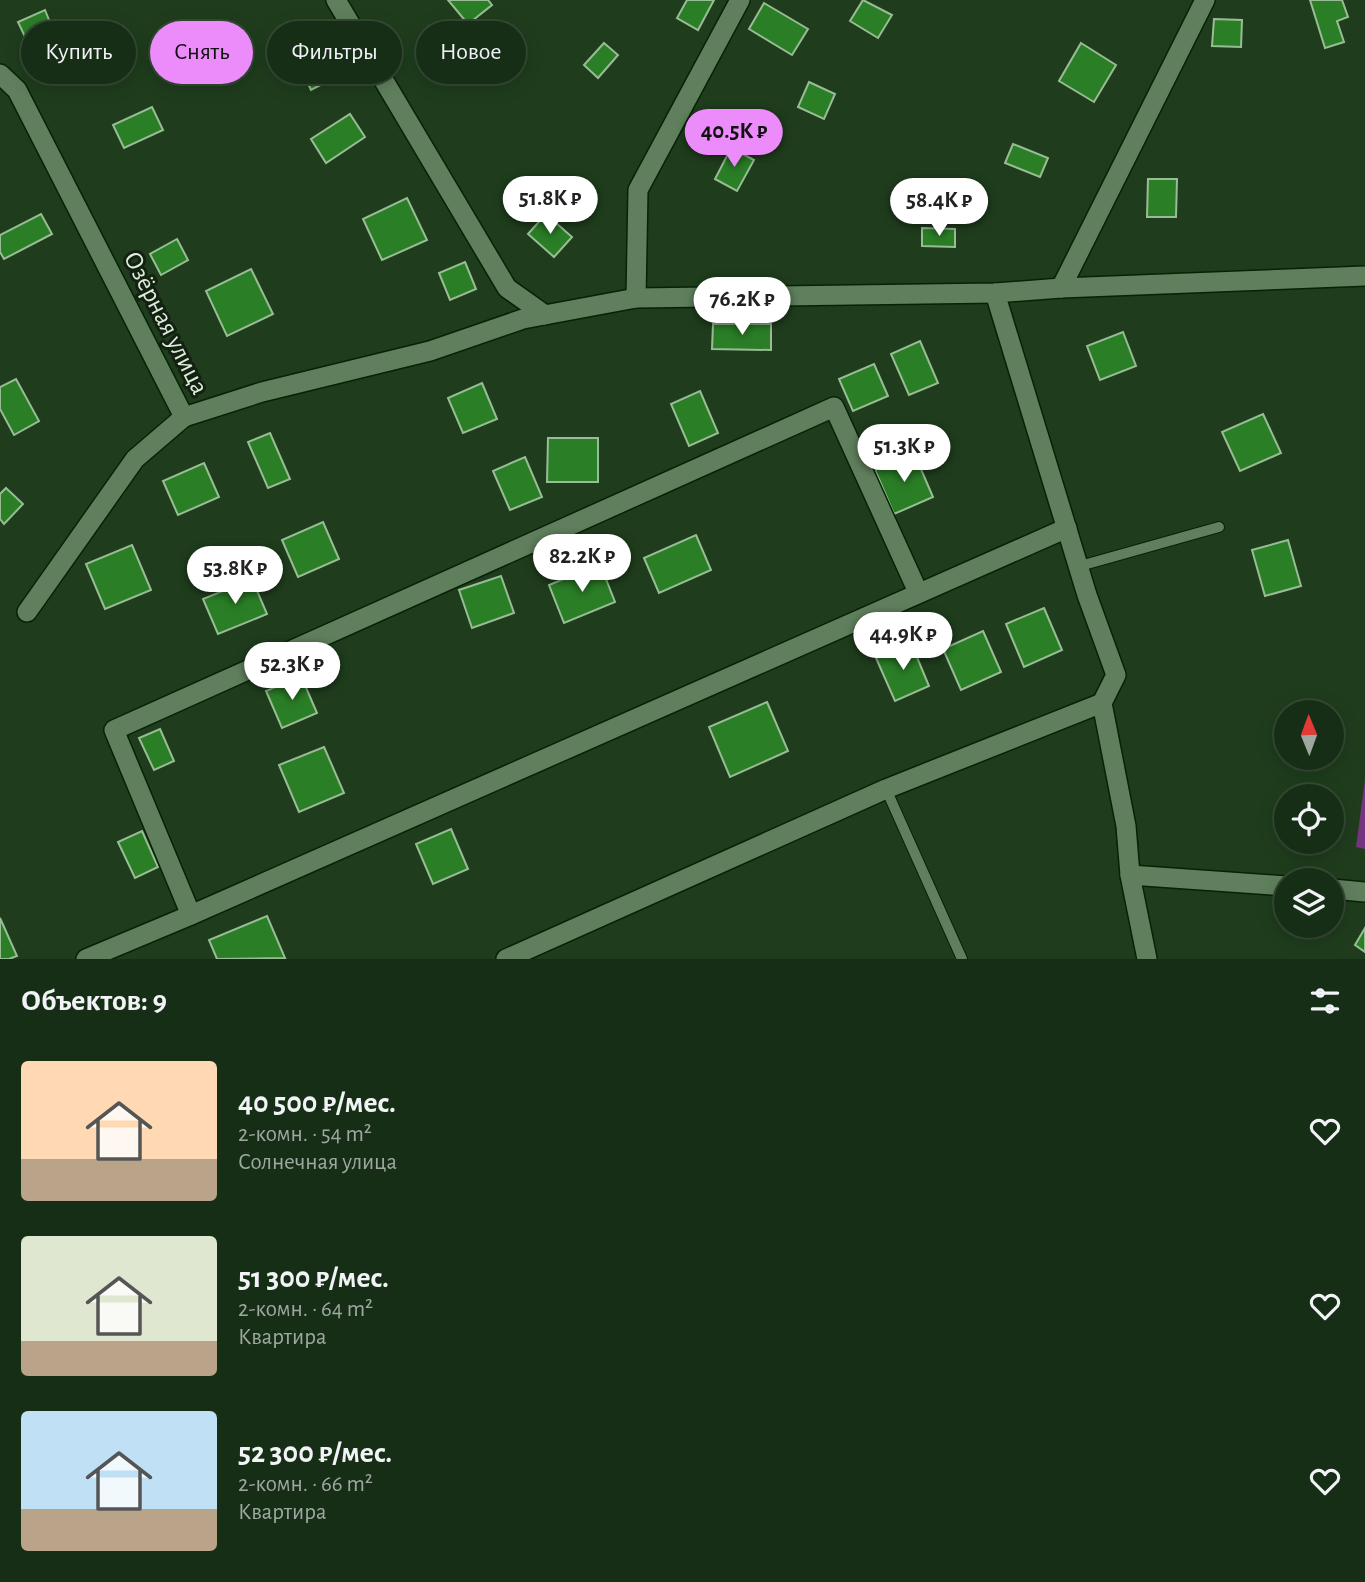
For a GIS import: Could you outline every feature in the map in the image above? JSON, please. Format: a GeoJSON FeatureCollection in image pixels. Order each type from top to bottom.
{"type":"FeatureCollection","features":[{"type":"Feature","properties":{"kind":"street"},"geometry":{"type":"LineString","coordinates":[[336,0],[507,288],[545,315]]}},
{"type":"Feature","properties":{"kind":"street"},"geometry":{"type":"LineString","coordinates":[[636,298],[638,190],[740,0]]}},
{"type":"Feature","properties":{"kind":"street"},"geometry":{"type":"LineString","coordinates":[[1061,288],[1205,0]]}},
{"type":"Feature","properties":{"kind":"street","name":"Озёрная улица"},"geometry":{"type":"LineString","coordinates":[[0,74],[17,90],[184,417],[262,392],[430,351],[523,319],[636,298],[995,292],[1365,276]]}},
{"type":"Feature","properties":{"kind":"street"},"geometry":{"type":"LineString","coordinates":[[995,292],[1087,595],[1116,675],[1102,703],[1126,826],[1130,875],[1147,959]]}},
{"type":"Feature","properties":{"kind":"street"},"geometry":{"type":"LineString","coordinates":[[191,915],[114,730],[834,407],[919,592]]}},
{"type":"Feature","properties":{"kind":"street"},"geometry":{"type":"LineString","coordinates":[[27,612],[135,459],[184,417]]}},
{"type":"Feature","properties":{"kind":"street"},"geometry":{"type":"LineString","coordinates":[[86,959],[1067,528]]}},
{"type":"Feature","properties":{"kind":"street"},"geometry":{"type":"LineString","coordinates":[[506,959],[887,789],[1102,703]]}},
{"type":"Feature","properties":{"kind":"street"},"geometry":{"type":"LineString","coordinates":[[1130,875],[1274,885]]}},
{"type":"Feature","properties":{"kind":"street"},"geometry":{"type":"LineString","coordinates":[[1344,890],[1365,892]]}},
{"type":"Feature","properties":{"kind":"lane"},"geometry":{"type":"LineString","coordinates":[[1080,566],[1219,527]]}},
{"type":"Feature","properties":{"kind":"lane"},"geometry":{"type":"LineString","coordinates":[[887,789],[962,959]]}},
{"type":"Feature","properties":{"kind":"shaded area"},"geometry":{"type":"Polygon","coordinates":[[[1365,779],[1365,849],[1356,847],[1365,779]]]}},
{"type":"Feature","properties":{"kind":"building"},"geometry":{"type":"Polygon","coordinates":[[[448,0],[488,0],[492,5],[472,21],[466,21],[448,0]]]}},
{"type":"Feature","properties":{"kind":"building"},"geometry":{"type":"Polygon","coordinates":[[[687,0],[714,0],[698,30],[677,18],[687,0]]]}},
{"type":"Feature","properties":{"kind":"building"},"geometry":{"type":"Polygon","coordinates":[[[863,0],[892,15],[878,38],[850,21],[863,0]]]}},
{"type":"Feature","properties":{"kind":"building"},"geometry":{"type":"Polygon","coordinates":[[[1310,0],[1342,0],[1348,17],[1337,21],[1344,42],[1325,48],[1310,0]]]}},
{"type":"Feature","properties":{"kind":"building"},"geometry":{"type":"Polygon","coordinates":[[[764,3],[808,29],[792,55],[749,29],[764,3]]]}},
{"type":"Feature","properties":{"kind":"building"},"geometry":{"type":"Polygon","coordinates":[[[45,10],[49,21],[21,21],[21,28],[18,22],[45,10]]]}},
{"type":"Feature","properties":{"kind":"building"},"geometry":{"type":"Polygon","coordinates":[[[1214,19],[1242,20],[1241,47],[1212,46],[1214,19]]]}},
{"type":"Feature","properties":{"kind":"building"},"geometry":{"type":"Polygon","coordinates":[[[604,43],[618,55],[598,78],[584,65],[604,43]]]}},
{"type":"Feature","properties":{"kind":"building"},"geometry":{"type":"Polygon","coordinates":[[[1081,43],[1116,65],[1094,102],[1059,81],[1081,43]]]}},
{"type":"Feature","properties":{"kind":"building"},"geometry":{"type":"Polygon","coordinates":[[[809,82],[835,94],[824,119],[798,107],[809,82]]]}},
{"type":"Feature","properties":{"kind":"building"},"geometry":{"type":"Polygon","coordinates":[[[308,84],[323,84],[311,90],[308,84]]]}},
{"type":"Feature","properties":{"kind":"building"},"geometry":{"type":"Polygon","coordinates":[[[152,107],[163,130],[124,148],[113,125],[152,107]]]}},
{"type":"Feature","properties":{"kind":"building"},"geometry":{"type":"Polygon","coordinates":[[[350,114],[365,137],[326,163],[311,139],[350,114]]]}},
{"type":"Feature","properties":{"kind":"building"},"geometry":{"type":"Polygon","coordinates":[[[1013,144],[1048,158],[1040,177],[1005,163],[1013,144]]]}},
{"type":"Feature","properties":{"kind":"building"},"geometry":{"type":"Polygon","coordinates":[[[731,148],[754,160],[737,191],[715,179],[731,148]]]}},
{"type":"Feature","properties":{"kind":"building"},"geometry":{"type":"Polygon","coordinates":[[[1148,179],[1177,179],[1176,217],[1147,217],[1148,179]]]}},
{"type":"Feature","properties":{"kind":"building"},"geometry":{"type":"Polygon","coordinates":[[[407,198],[427,240],[382,260],[363,219],[407,198]]]}},
{"type":"Feature","properties":{"kind":"building"},"geometry":{"type":"Polygon","coordinates":[[[41,214],[52,234],[4,259],[0,252],[0,235],[41,214]]]}},
{"type":"Feature","properties":{"kind":"building"},"geometry":{"type":"Polygon","coordinates":[[[546,214],[572,237],[554,257],[528,234],[546,214]]]}},
{"type":"Feature","properties":{"kind":"building"},"geometry":{"type":"Polygon","coordinates":[[[922,228],[955,229],[955,247],[922,246],[922,228]]]}},
{"type":"Feature","properties":{"kind":"building"},"geometry":{"type":"Polygon","coordinates":[[[177,239],[188,260],[161,275],[150,254],[177,239]]]}},
{"type":"Feature","properties":{"kind":"building"},"geometry":{"type":"Polygon","coordinates":[[[465,262],[476,289],[450,300],[439,273],[465,262]]]}},
{"type":"Feature","properties":{"kind":"building"},"geometry":{"type":"Polygon","coordinates":[[[251,269],[273,314],[227,336],[206,291],[251,269]]]}},
{"type":"Feature","properties":{"kind":"building"},"geometry":{"type":"Polygon","coordinates":[[[713,324],[771,324],[771,350],[712,349],[713,324]]]}},
{"type":"Feature","properties":{"kind":"building"},"geometry":{"type":"Polygon","coordinates":[[[1123,332],[1136,366],[1100,380],[1087,346],[1123,332]]]}},
{"type":"Feature","properties":{"kind":"building"},"geometry":{"type":"Polygon","coordinates":[[[920,341],[938,383],[909,395],[891,354],[920,341]]]}},
{"type":"Feature","properties":{"kind":"building"},"geometry":{"type":"Polygon","coordinates":[[[874,364],[888,396],[853,411],[839,379],[874,364]]]}},
{"type":"Feature","properties":{"kind":"building"},"geometry":{"type":"Polygon","coordinates":[[[16,379],[39,421],[14,435],[0,409],[0,387],[16,379]]]}},
{"type":"Feature","properties":{"kind":"building"},"geometry":{"type":"Polygon","coordinates":[[[482,383],[497,419],[463,433],[448,398],[482,383]]]}},
{"type":"Feature","properties":{"kind":"building"},"geometry":{"type":"Polygon","coordinates":[[[700,391],[718,433],[689,446],[671,404],[700,391]]]}},
{"type":"Feature","properties":{"kind":"building"},"geometry":{"type":"Polygon","coordinates":[[[1263,414],[1281,453],[1240,471],[1222,432],[1263,414]]]}},
{"type":"Feature","properties":{"kind":"building"},"geometry":{"type":"Polygon","coordinates":[[[270,433],[290,479],[268,488],[248,442],[270,433]]]}},
{"type":"Feature","properties":{"kind":"building"},"geometry":{"type":"Polygon","coordinates":[[[548,438],[598,438],[598,482],[547,482],[548,438]]]}},
{"type":"Feature","properties":{"kind":"building"},"geometry":{"type":"Polygon","coordinates":[[[914,453],[933,497],[894,514],[875,470],[914,453]]]}},
{"type":"Feature","properties":{"kind":"building"},"geometry":{"type":"Polygon","coordinates":[[[525,457],[542,497],[510,510],[493,471],[525,457]]]}},
{"type":"Feature","properties":{"kind":"building"},"geometry":{"type":"Polygon","coordinates":[[[204,463],[219,497],[178,515],[163,481],[204,463]]]}},
{"type":"Feature","properties":{"kind":"building"},"geometry":{"type":"Polygon","coordinates":[[[6,488],[23,504],[4,524],[0,519],[0,494],[6,488]]]}},
{"type":"Feature","properties":{"kind":"building"},"geometry":{"type":"Polygon","coordinates":[[[323,522],[339,559],[298,577],[282,540],[323,522]]]}},
{"type":"Feature","properties":{"kind":"building"},"geometry":{"type":"Polygon","coordinates":[[[696,535],[711,570],[659,593],[644,558],[696,535]]]}},
{"type":"Feature","properties":{"kind":"building"},"geometry":{"type":"Polygon","coordinates":[[[1288,540],[1301,586],[1265,596],[1252,550],[1288,540]]]}},
{"type":"Feature","properties":{"kind":"building"},"geometry":{"type":"Polygon","coordinates":[[[132,545],[151,590],[105,609],[86,564],[132,545]]]}},
{"type":"Feature","properties":{"kind":"building"},"geometry":{"type":"Polygon","coordinates":[[[600,564],[615,602],[564,623],[549,585],[600,564]]]}},
{"type":"Feature","properties":{"kind":"building"},"geometry":{"type":"Polygon","coordinates":[[[501,576],[514,613],[472,628],[459,590],[501,576]]]}},
{"type":"Feature","properties":{"kind":"building"},"geometry":{"type":"Polygon","coordinates":[[[252,579],[267,614],[218,634],[203,599],[252,579]]]}},
{"type":"Feature","properties":{"kind":"building"},"geometry":{"type":"Polygon","coordinates":[[[1044,608],[1062,650],[1024,667],[1006,624],[1044,608]]]}},
{"type":"Feature","properties":{"kind":"building"},"geometry":{"type":"Polygon","coordinates":[[[983,631],[1001,672],[961,690],[943,649],[983,631]]]}},
{"type":"Feature","properties":{"kind":"building"},"geometry":{"type":"Polygon","coordinates":[[[911,643],[929,686],[895,701],[876,658],[911,643]]]}},
{"type":"Feature","properties":{"kind":"building"},"geometry":{"type":"Polygon","coordinates":[[[301,676],[317,713],[282,728],[266,691],[301,676]]]}},
{"type":"Feature","properties":{"kind":"building"},"geometry":{"type":"Polygon","coordinates":[[[767,702],[788,751],[730,777],[709,727],[767,702]]]}},
{"type":"Feature","properties":{"kind":"building"},"geometry":{"type":"Polygon","coordinates":[[[160,729],[174,761],[154,770],[139,738],[160,729]]]}},
{"type":"Feature","properties":{"kind":"building"},"geometry":{"type":"Polygon","coordinates":[[[324,747],[344,793],[299,812],[279,765],[324,747]]]}},
{"type":"Feature","properties":{"kind":"building"},"geometry":{"type":"Polygon","coordinates":[[[451,829],[468,869],[433,884],[416,844],[451,829]]]}},
{"type":"Feature","properties":{"kind":"building"},"geometry":{"type":"Polygon","coordinates":[[[142,831],[158,867],[135,878],[118,842],[142,831]]]}},
{"type":"Feature","properties":{"kind":"building"},"geometry":{"type":"Polygon","coordinates":[[[267,916],[285,958],[217,959],[209,940],[267,916]]]}},
{"type":"Feature","properties":{"kind":"building"},"geometry":{"type":"Polygon","coordinates":[[[0,918],[17,956],[9,959],[0,959],[0,918]]]}},
{"type":"Feature","properties":{"kind":"building"},"geometry":{"type":"Polygon","coordinates":[[[1365,928],[1365,952],[1355,945],[1365,928]]]}}]}
